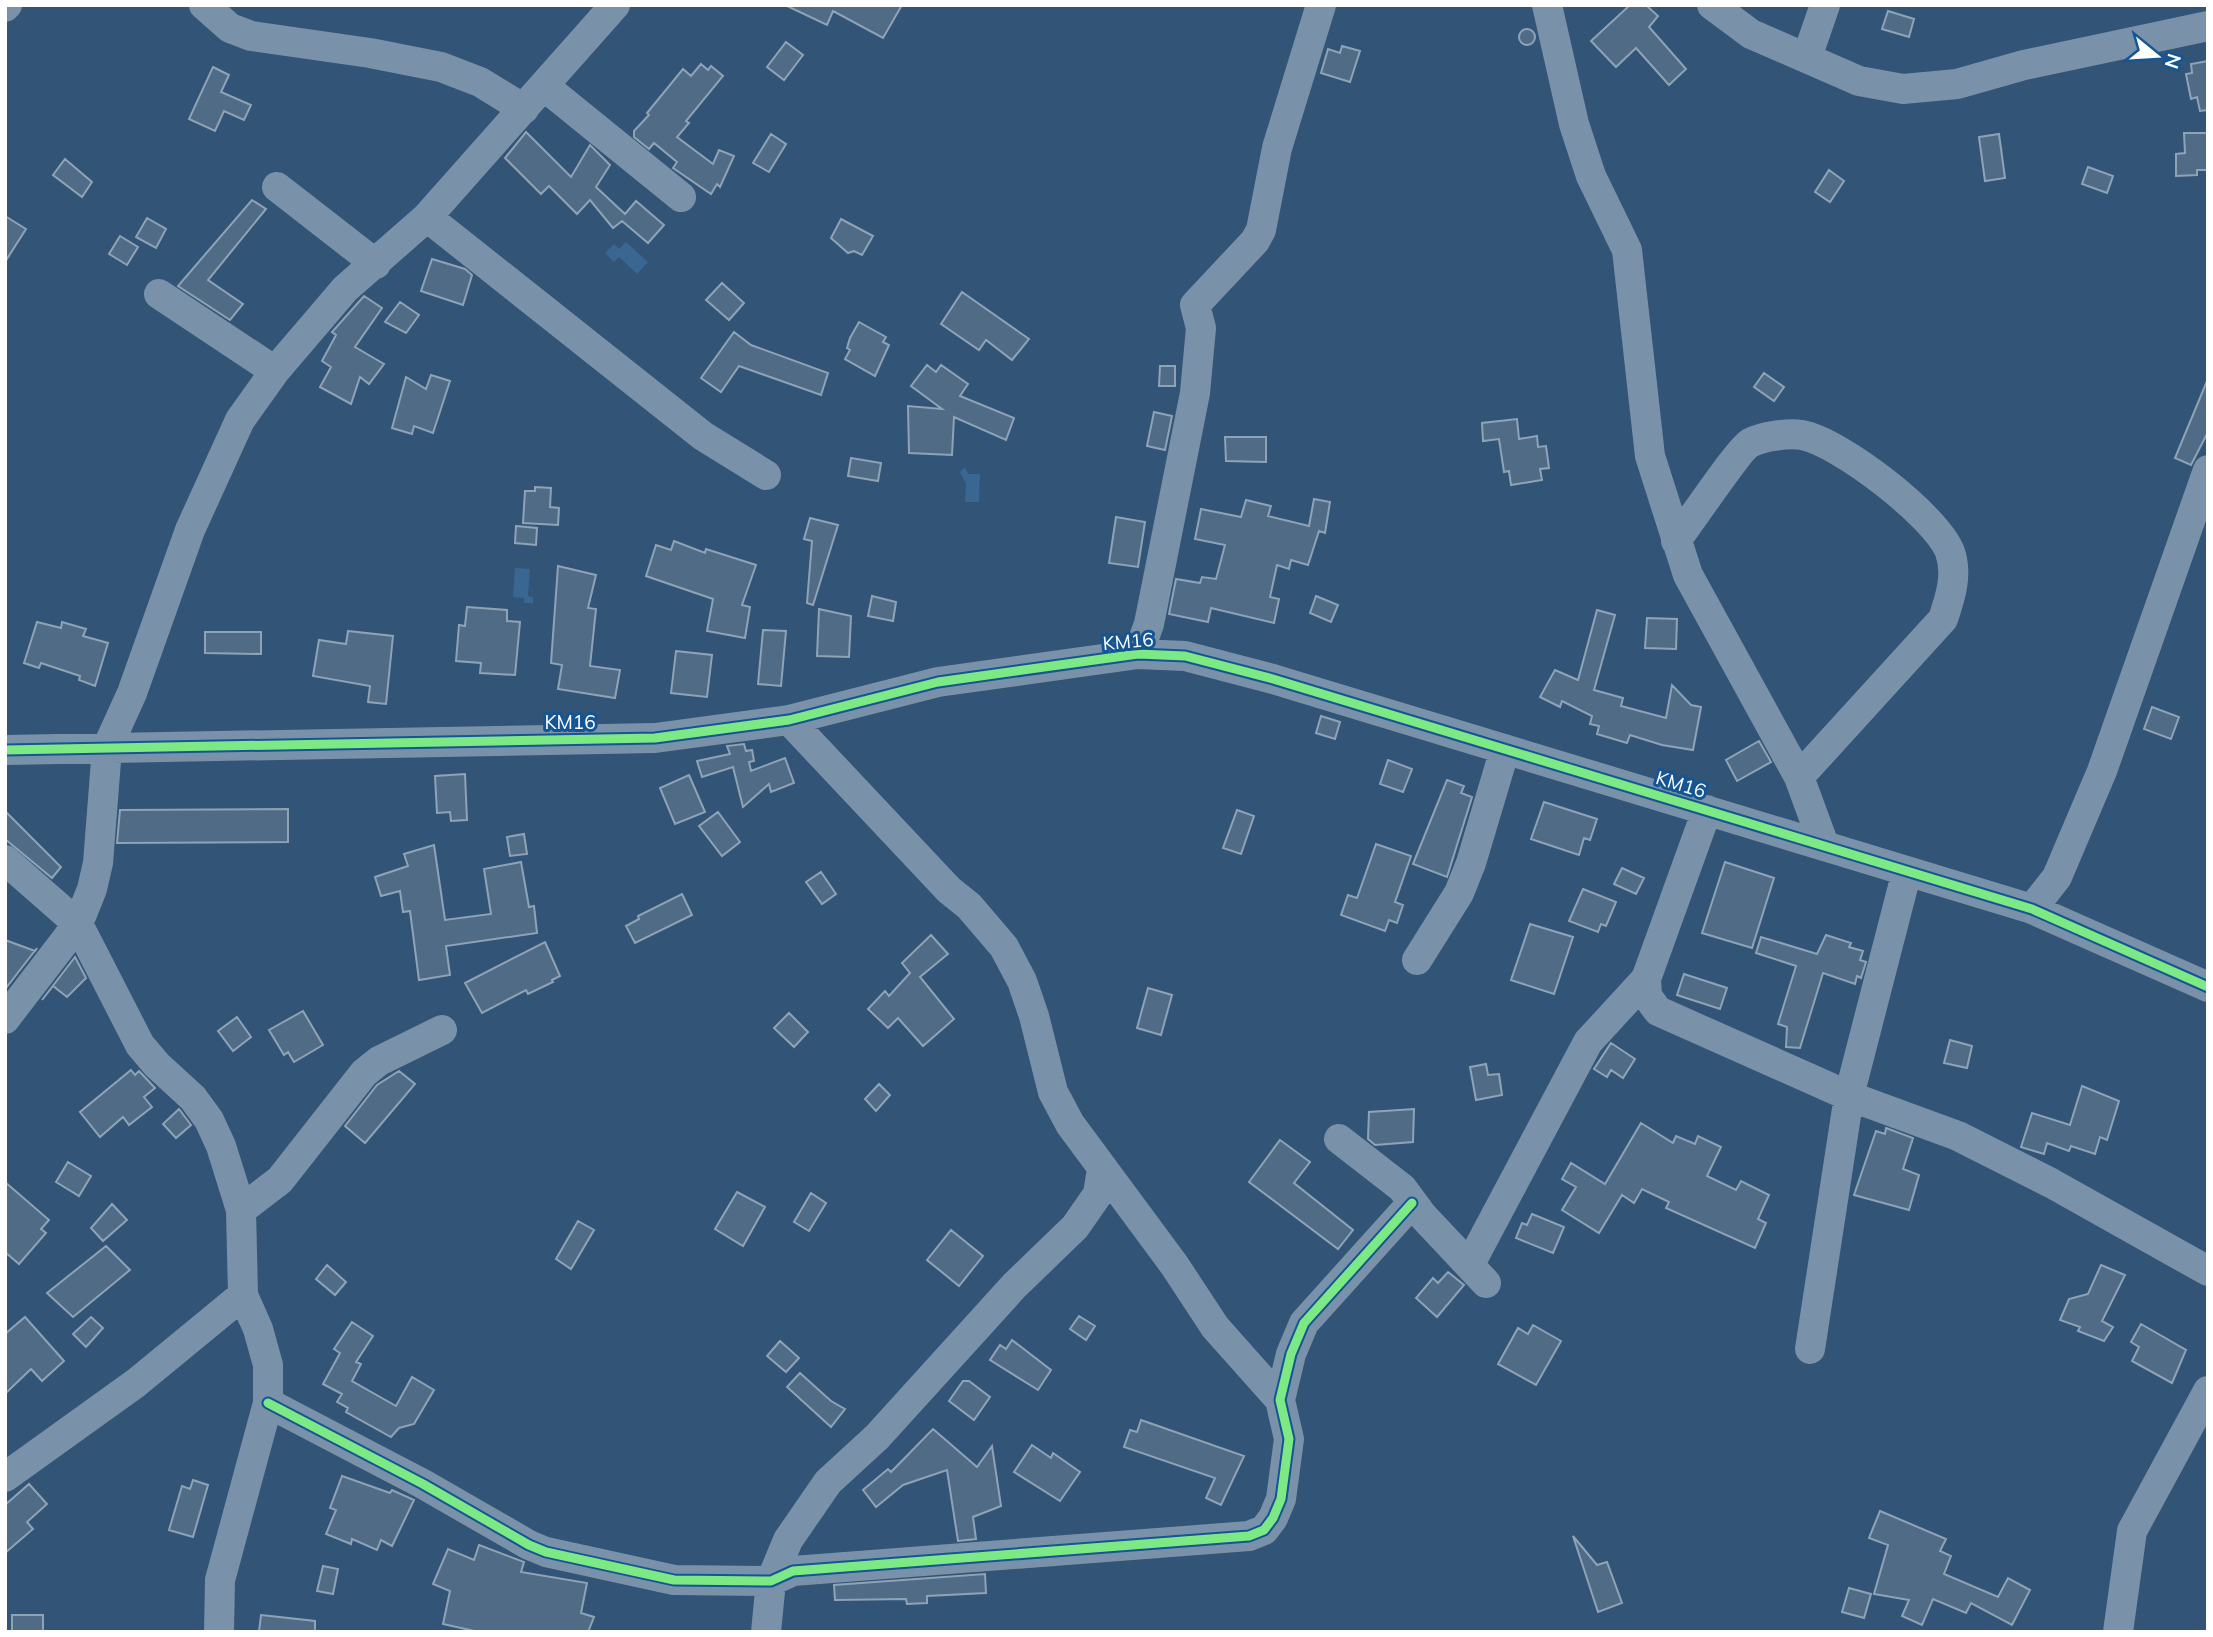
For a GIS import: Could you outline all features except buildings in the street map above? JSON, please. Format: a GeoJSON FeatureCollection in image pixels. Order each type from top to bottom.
{"type":"FeatureCollection","features":[{"type":"Feature","properties":{"kind":"street"},"geometry":{"type":"LineString","coordinates":[[204,5],[230,28],[251,36],[441,67],[480,82],[524,110]]}},
{"type":"Feature","properties":{"kind":"street"},"geometry":{"type":"LineString","coordinates":[[5,1019],[78,925],[98,863],[107,748],[132,693],[190,530],[240,420],[275,371],[345,289],[427,218],[615,5]]}},
{"type":"Feature","properties":{"kind":"street"},"geometry":{"type":"LineString","coordinates":[[1138,654],[1149,624],[1195,393],[1201,328],[1195,305],[1255,241],[1261,230],[1288,104],[1321,5]]}},
{"type":"Feature","properties":{"kind":"street"},"geometry":{"type":"LineString","coordinates":[[1547,5],[1574,124],[1591,176],[1627,250],[1650,456],[1676,541],[1688,575],[1799,777],[1824,845]]}},
{"type":"Feature","properties":{"kind":"street"},"geometry":{"type":"LineString","coordinates":[[1712,5],[1751,34],[1875,87],[1932,88],[2208,26]]}},
{"type":"Feature","properties":{"kind":"street"},"geometry":{"type":"LineString","coordinates":[[1807,57],[1825,5]]}},
{"type":"Feature","properties":{"kind":"street"},"geometry":{"type":"LineString","coordinates":[[544,86],[681,197]]}},
{"type":"Feature","properties":{"kind":"street"},"geometry":{"type":"LineString","coordinates":[[276,187],[376,264]]}},
{"type":"Feature","properties":{"kind":"street"},"geometry":{"type":"LineString","coordinates":[[427,218],[703,436],[766,475]]}},
{"type":"Feature","properties":{"kind":"street"},"geometry":{"type":"LineString","coordinates":[[159,294],[275,371]]}},
{"type":"Feature","properties":{"kind":"street"},"geometry":{"type":"LineString","coordinates":[[1676,541],[1748,443],[1801,435],[1837,447],[1921,512],[1950,552],[1954,588],[1943,619],[1799,777]]}},
{"type":"Feature","properties":{"kind":"street"},"geometry":{"type":"LineString","coordinates":[[2032,909],[2057,877],[2102,771],[2208,470]]}},
{"type":"Feature","properties":{"kind":"street","name":"KM16"},"geometry":{"type":"LineString","coordinates":[[5,750],[655,738],[789,720],[939,682],[1138,654],[1185,656],[1506,749],[2032,909],[2208,987]]}},
{"type":"Feature","properties":{"kind":"street"},"geometry":{"type":"LineString","coordinates":[[789,720],[949,890],[969,906],[1004,947],[1022,981],[1034,1016],[1053,1092],[1070,1124],[1175,1266],[1215,1327],[1280,1400]]}},
{"type":"Feature","properties":{"kind":"street"},"geometry":{"type":"LineString","coordinates":[[1417,960],[1459,893],[1506,749]]}},
{"type":"Feature","properties":{"kind":"street"},"geometry":{"type":"LineString","coordinates":[[1339,1139],[1386,1173],[1478,1273],[1588,1042],[1646,979],[1707,810]]}},
{"type":"Feature","properties":{"kind":"street"},"geometry":{"type":"LineString","coordinates":[[5,860],[78,925],[140,1045],[157,1065],[193,1098],[209,1120],[221,1146],[241,1210],[243,1295],[258,1329],[268,1365],[268,1404],[220,1580],[219,1632]]}},
{"type":"Feature","properties":{"kind":"street"},"geometry":{"type":"LineString","coordinates":[[1810,1349],[1849,1096],[1907,871]]}},
{"type":"Feature","properties":{"kind":"street"},"geometry":{"type":"LineString","coordinates":[[1646,979],[1647,996],[1658,1011],[1849,1096],[1969,1141],[2208,1270]]}},
{"type":"Feature","properties":{"kind":"street"},"geometry":{"type":"LineString","coordinates":[[241,1210],[280,1180],[364,1073],[379,1061],[442,1030]]}},
{"type":"Feature","properties":{"kind":"street"},"geometry":{"type":"LineString","coordinates":[[766,1632],[771,1581],[788,1540],[828,1482],[877,1437],[1014,1286],[1075,1227],[1098,1194],[1102,1169]]}},
{"type":"Feature","properties":{"kind":"street"},"geometry":{"type":"LineString","coordinates":[[268,1404],[423,1483],[516,1539],[546,1552],[674,1580],[771,1581],[793,1571],[1249,1536],[1264,1530],[1273,1518],[1281,1499],[1289,1439],[1280,1400],[1291,1354],[1304,1323],[1412,1203]]}},
{"type":"Feature","properties":{"kind":"street"},"geometry":{"type":"LineString","coordinates":[[5,1477],[136,1383],[243,1295]]}},
{"type":"Feature","properties":{"kind":"street"},"geometry":{"type":"LineString","coordinates":[[2118,1632],[2132,1531],[2208,1391]]}},
{"type":"Feature","properties":{"kind":"water"},"geometry":{"type":"Polygon","coordinates":[[[626,242],[648,262],[637,274],[619,257],[614,262],[605,253],[614,244],[619,249],[626,242]]]}},
{"type":"Feature","properties":{"kind":"water"},"geometry":{"type":"Polygon","coordinates":[[[965,467],[968,474],[980,474],[979,502],[965,502],[966,484],[960,472],[965,467]]]}},
{"type":"Feature","properties":{"kind":"water"},"geometry":{"type":"Polygon","coordinates":[[[515,568],[530,569],[528,596],[533,597],[533,603],[524,603],[524,598],[513,597],[515,568]]]}},
{"type":"Feature","properties":{"kind":"cycle path"},"geometry":{"type":"LineString","coordinates":[[5,750],[655,738],[789,720],[938,682],[1138,654],[1185,656],[1273,679],[2032,909],[2208,987]]}},
{"type":"Feature","properties":{"kind":"cycle path"},"geometry":{"type":"LineString","coordinates":[[268,1403],[423,1484],[529,1545],[546,1552],[674,1580],[771,1581],[793,1571],[1249,1536],[1264,1530],[1273,1518],[1281,1499],[1289,1439],[1280,1400],[1291,1354],[1304,1323],[1412,1203]]}}]}
